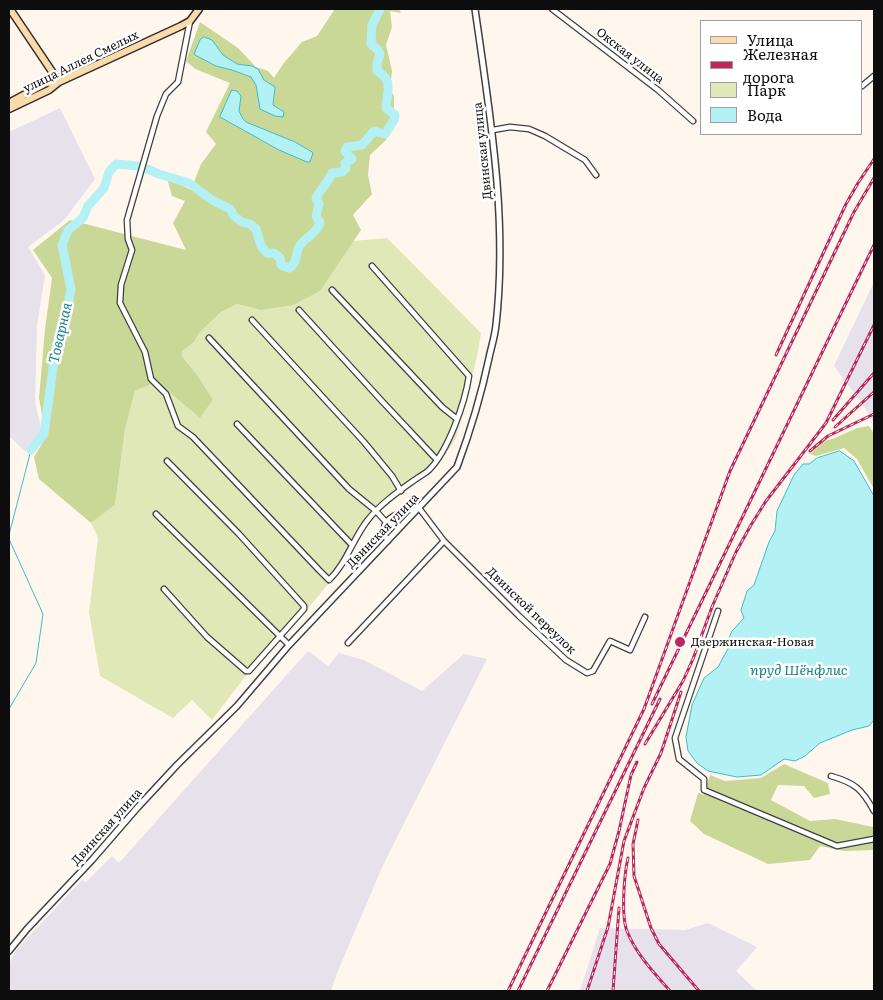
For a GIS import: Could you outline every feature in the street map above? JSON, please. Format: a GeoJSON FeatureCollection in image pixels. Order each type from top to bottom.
{"type":"FeatureCollection","features":[{"type":"Feature","properties":{"kind":"main road"},"geometry":{"type":"LineString","coordinates":[[9,103],[46,83],[59,82],[10,9]]}},
{"type":"Feature","properties":{"kind":"main road","name":"улица Аллея Смелых"},"geometry":{"type":"LineString","coordinates":[[9,109],[49,90],[59,82],[190,21],[199,9]]}},
{"type":"Feature","properties":{"kind":"street","name":"Двинская улица"},"geometry":{"type":"LineString","coordinates":[[9,951],[26,929],[92,860],[170,772],[237,706],[289,645],[457,467],[483,386],[496,326],[500,252],[498,186],[493,130],[475,9]]}},
{"type":"Feature","properties":{"kind":"street","name":"Окская улица"},"geometry":{"type":"LineString","coordinates":[[552,9],[658,90],[693,121]]}},
{"type":"Feature","properties":{"kind":"street","name":"улица Аллея Смелых"},"geometry":{"type":"LineString","coordinates":[[190,21],[178,82],[166,94],[157,116],[127,220],[128,239],[132,250],[120,285],[120,303],[145,352],[151,379],[166,394],[178,426],[193,437],[329,580],[352,545]]}},
{"type":"Feature","properties":{"kind":"street"},"geometry":{"type":"LineString","coordinates":[[863,85],[874,76]]}},
{"type":"Feature","properties":{"kind":"street"},"geometry":{"type":"LineString","coordinates":[[493,130],[510,127],[529,128],[557,142],[585,160],[596,175]]}},
{"type":"Feature","properties":{"kind":"street"},"geometry":{"type":"LineString","coordinates":[[237,424],[352,545],[376,511],[428,470],[437,460],[449,440],[457,419],[466,395],[469,376],[372,266]]}},
{"type":"Feature","properties":{"kind":"street"},"geometry":{"type":"LineString","coordinates":[[332,290],[442,407],[457,419]]}},
{"type":"Feature","properties":{"kind":"street"},"geometry":{"type":"LineString","coordinates":[[299,310],[437,460]]}},
{"type":"Feature","properties":{"kind":"street"},"geometry":{"type":"LineString","coordinates":[[252,320],[364,442],[392,476],[401,491]]}},
{"type":"Feature","properties":{"kind":"street"},"geometry":{"type":"LineString","coordinates":[[209,338],[349,489],[376,511],[386,522]]}},
{"type":"Feature","properties":{"kind":"street"},"geometry":{"type":"LineString","coordinates":[[164,589],[208,637],[243,670],[249,671],[304,609],[304,603],[167,461]]}},
{"type":"Feature","properties":{"kind":"street"},"geometry":{"type":"LineString","coordinates":[[388,541],[384,531],[386,522],[400,513],[419,508]]}},
{"type":"Feature","properties":{"kind":"street","name":"Двинской переулок"},"geometry":{"type":"LineString","coordinates":[[419,508],[444,541],[566,660],[587,673],[594,671],[610,641],[630,650],[645,617]]}},
{"type":"Feature","properties":{"kind":"street"},"geometry":{"type":"LineString","coordinates":[[156,514],[289,645]]}},
{"type":"Feature","properties":{"kind":"street"},"geometry":{"type":"LineString","coordinates":[[348,643],[444,541]]}},
{"type":"Feature","properties":{"kind":"street"},"geometry":{"type":"LineString","coordinates":[[718,611],[675,738],[679,759],[704,779],[704,790],[837,846],[874,840]]}},
{"type":"Feature","properties":{"kind":"street"},"geometry":{"type":"LineString","coordinates":[[831,776],[847,780],[859,788],[874,811]]}},
{"type":"Feature","properties":{"kind":"shaded area"},"geometry":{"type":"Polygon","coordinates":[[[60,108],[95,179],[64,220],[28,247],[45,275],[37,326],[35,402],[42,432],[26,452],[9,436],[9,132],[60,108]]]}},
{"type":"Feature","properties":{"kind":"shaded area"},"geometry":{"type":"Polygon","coordinates":[[[874,282],[874,423],[864,406],[834,366],[874,282]]]}},
{"type":"Feature","properties":{"kind":"shaded area"},"geometry":{"type":"Polygon","coordinates":[[[308,651],[328,666],[339,653],[364,660],[422,691],[464,654],[487,659],[383,865],[331,991],[9,991],[9,964],[16,950],[82,880],[86,882],[112,856],[119,863],[308,651]]]}},
{"type":"Feature","properties":{"kind":"shaded area"},"geometry":{"type":"Polygon","coordinates":[[[708,923],[757,947],[736,971],[757,991],[580,991],[600,928],[685,930],[708,923]]]}},
{"type":"Feature","properties":{"kind":"green space"},"geometry":{"type":"Polygon","coordinates":[[[335,9],[399,9],[401,13],[390,11],[392,27],[386,45],[392,71],[390,89],[394,96],[393,120],[386,140],[370,155],[368,175],[372,194],[353,215],[361,230],[320,291],[293,305],[260,310],[237,304],[221,312],[200,332],[194,342],[182,351],[182,356],[213,400],[200,418],[157,382],[135,391],[125,429],[115,505],[91,523],[39,479],[34,457],[46,437],[39,398],[52,278],[33,250],[70,220],[186,250],[173,223],[185,201],[172,196],[167,178],[191,190],[201,164],[216,144],[206,132],[230,83],[195,69],[186,61],[200,22],[238,48],[256,67],[268,71],[274,78],[302,42],[317,36],[335,9]]]}},
{"type":"Feature","properties":{"kind":"green space"},"geometry":{"type":"Polygon","coordinates":[[[387,238],[481,333],[477,357],[456,438],[437,467],[372,517],[330,582],[289,631],[244,678],[212,720],[192,700],[173,718],[100,676],[89,612],[98,538],[91,523],[115,505],[125,429],[135,391],[157,382],[200,418],[213,400],[182,356],[182,351],[194,342],[200,332],[221,312],[237,304],[260,310],[319,291],[353,241],[387,238]]]}},
{"type":"Feature","properties":{"kind":"green space"},"geometry":{"type":"Polygon","coordinates":[[[869,426],[874,434],[874,489],[857,459],[844,448],[816,456],[810,454],[825,441],[857,428],[869,426]]]}},
{"type":"Feature","properties":{"kind":"green space"},"geometry":{"type":"Polygon","coordinates":[[[784,764],[828,783],[830,794],[814,798],[804,786],[778,785],[771,800],[810,821],[835,819],[873,827],[874,850],[844,851],[820,846],[810,860],[768,864],[704,834],[690,821],[698,793],[704,795],[710,775],[725,781],[761,778],[784,764]]]}},
{"type":"Feature","properties":{"kind":"water"},"geometry":{"type":"Polygon","coordinates":[[[204,37],[212,40],[223,55],[237,64],[252,66],[258,69],[264,80],[275,87],[273,105],[284,112],[283,117],[275,116],[260,109],[256,85],[251,77],[216,66],[194,54],[200,40],[204,37]]]}},
{"type":"Feature","properties":{"kind":"water"},"geometry":{"type":"Polygon","coordinates":[[[232,90],[237,91],[241,96],[239,111],[246,122],[295,142],[312,152],[310,162],[279,150],[220,117],[232,90]]]}},
{"type":"Feature","properties":{"kind":"water","name":"пруд Шёнфлис"},"geometry":{"type":"Polygon","coordinates":[[[840,451],[854,461],[874,496],[874,720],[869,726],[852,730],[820,743],[805,756],[795,761],[784,759],[761,775],[737,777],[708,771],[697,763],[688,751],[686,737],[692,705],[704,678],[718,667],[730,645],[729,638],[732,631],[744,618],[741,610],[747,591],[754,585],[769,542],[775,531],[777,511],[794,475],[803,464],[809,464],[817,458],[840,451]]]}},
{"type":"Feature","properties":{"kind":"waterway","name":"Товарная"},"geometry":{"type":"LineString","coordinates":[[145,168],[189,183],[212,200],[230,209],[234,216],[256,229],[261,246],[267,253],[274,253],[280,258],[281,265],[289,268],[292,266],[301,244],[315,231],[320,223],[316,216],[319,204],[316,198],[318,194],[332,173],[342,172],[346,168],[345,163],[352,159],[345,151],[347,147],[362,145],[374,131],[385,134],[394,120],[395,115],[386,108],[388,82],[377,71],[380,54],[371,44],[372,25],[380,9]]}},
{"type":"Feature","properties":{"kind":"waterway","name":"Товарная"},"geometry":{"type":"LineString","coordinates":[[31,450],[44,434],[56,346],[67,312],[71,289],[62,245],[68,230],[83,218],[88,206],[104,188],[109,172],[116,164],[139,166]]}},
{"type":"Feature","properties":{"kind":"waterway"},"geometry":{"type":"LineString","coordinates":[[9,535],[31,450]]}},
{"type":"Feature","properties":{"kind":"waterway"},"geometry":{"type":"LineString","coordinates":[[9,539],[43,614],[36,663],[9,709]]}},
{"type":"Feature","properties":{"kind":"railway"},"geometry":{"type":"LineString","coordinates":[[776,355],[846,204],[874,159]]}},
{"type":"Feature","properties":{"kind":"railway"},"geometry":{"type":"LineString","coordinates":[[508,991],[644,709],[730,471],[854,212],[874,178]]}},
{"type":"Feature","properties":{"kind":"railway"},"geometry":{"type":"LineString","coordinates":[[652,704],[874,245]]}},
{"type":"Feature","properties":{"kind":"railway"},"geometry":{"type":"LineString","coordinates":[[645,744],[683,681],[736,552],[766,501],[826,423],[874,325]]}},
{"type":"Feature","properties":{"kind":"railway"},"geometry":{"type":"LineString","coordinates":[[833,420],[874,373]]}},
{"type":"Feature","properties":{"kind":"railway"},"geometry":{"type":"LineString","coordinates":[[835,427],[874,392]]}},
{"type":"Feature","properties":{"kind":"railway"},"geometry":{"type":"LineString","coordinates":[[810,451],[828,436],[874,414]]}},
{"type":"Feature","properties":{"kind":"railway"},"geometry":{"type":"LineString","coordinates":[[587,991],[608,927],[624,841],[644,788],[661,753],[681,692]]}},
{"type":"Feature","properties":{"kind":"railway"},"geometry":{"type":"LineString","coordinates":[[518,991],[660,699]]}},
{"type":"Feature","properties":{"kind":"railway"},"geometry":{"type":"LineString","coordinates":[[547,991],[610,864],[631,775],[637,762]]}},
{"type":"Feature","properties":{"kind":"railway"},"geometry":{"type":"LineString","coordinates":[[638,820],[633,844],[634,876],[651,928],[659,944],[699,991]]}},
{"type":"Feature","properties":{"kind":"railway"},"geometry":{"type":"LineString","coordinates":[[628,858],[624,895],[624,916],[627,931],[640,955],[670,991]]}},
{"type":"Feature","properties":{"kind":"railway"},"geometry":{"type":"LineString","coordinates":[[613,991],[619,908]]}},
{"type":"Feature","properties":{"kind":"place","name":"Дзержинская-Новая"},"geometry":{"type":"Point","coordinates":[680,642]}}]}
